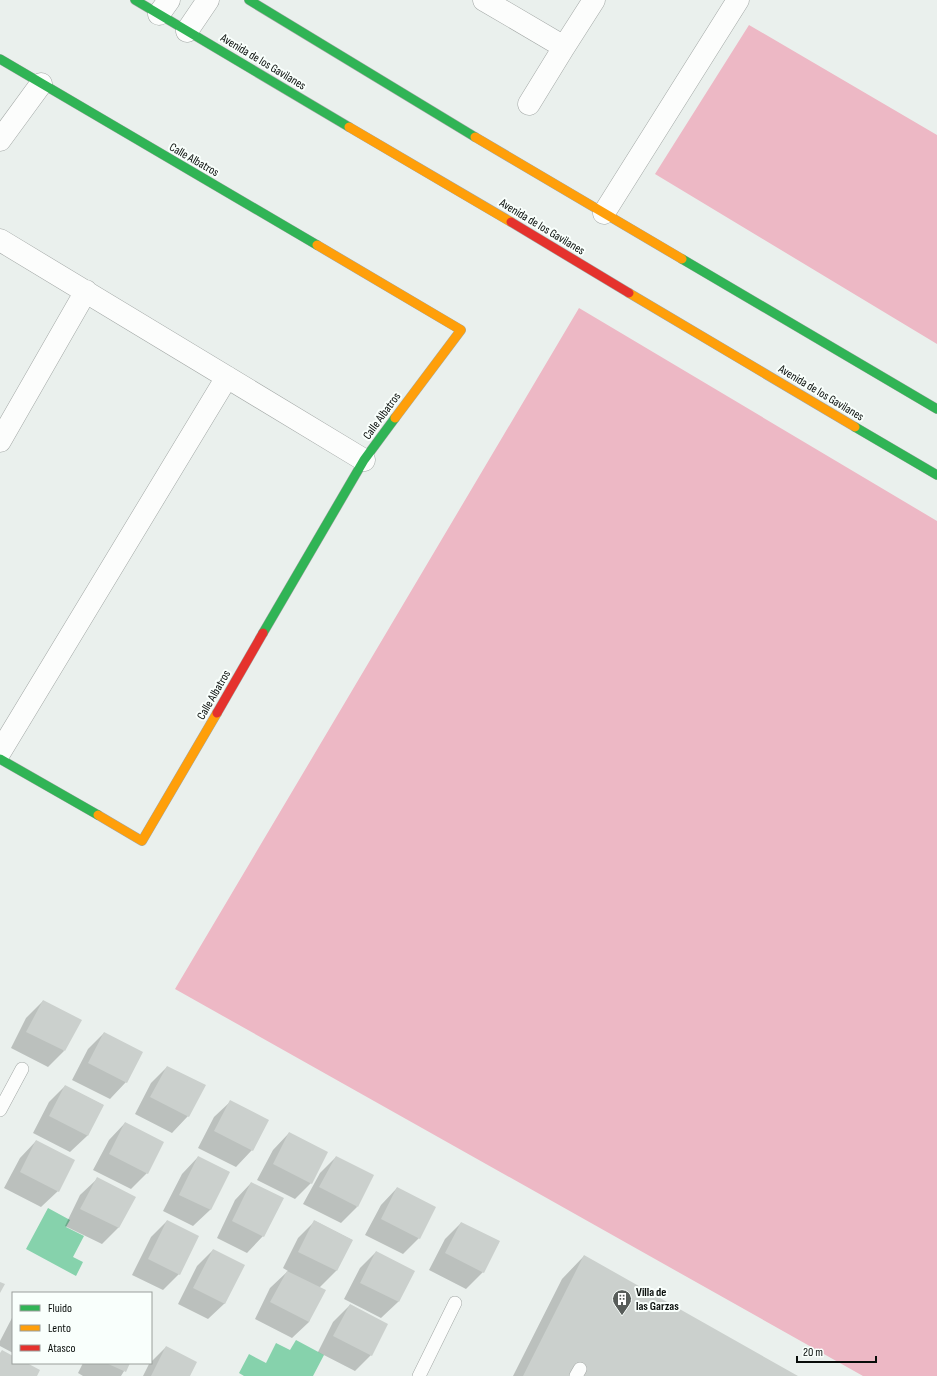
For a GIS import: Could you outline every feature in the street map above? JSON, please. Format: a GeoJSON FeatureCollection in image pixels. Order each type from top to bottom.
{"type":"FeatureCollection","features":[{"type":"Feature","properties":{"kind":"main road","name":"Avenida de los Gavilanes"},"geometry":{"type":"LineString","coordinates":[[135,0],[164,7],[187,31],[937,475]]}},
{"type":"Feature","properties":{"kind":"main road"},"geometry":{"type":"LineString","coordinates":[[249,0],[449,122],[937,409]]}},
{"type":"Feature","properties":{"kind":"main road","name":"Calle Albatros"},"geometry":{"type":"LineString","coordinates":[[0,60],[461,330],[364,460],[142,841],[0,759]]}},
{"type":"Feature","properties":{"kind":"street"},"geometry":{"type":"LineString","coordinates":[[187,31],[208,0]]}},
{"type":"Feature","properties":{"kind":"street"},"geometry":{"type":"LineString","coordinates":[[484,0],[564,47]]}},
{"type":"Feature","properties":{"kind":"street"},"geometry":{"type":"LineString","coordinates":[[530,104],[594,0]]}},
{"type":"Feature","properties":{"kind":"street"},"geometry":{"type":"LineString","coordinates":[[604,214],[738,0]]}},
{"type":"Feature","properties":{"kind":"street"},"geometry":{"type":"LineString","coordinates":[[0,140],[41,84]]}},
{"type":"Feature","properties":{"kind":"street"},"geometry":{"type":"LineString","coordinates":[[0,240],[364,460]]}},
{"type":"Feature","properties":{"kind":"street"},"geometry":{"type":"LineString","coordinates":[[0,441],[86,291]]}},
{"type":"Feature","properties":{"kind":"street"},"geometry":{"type":"LineString","coordinates":[[0,752],[227,377]]}},
{"type":"Feature","properties":{"kind":"lane"},"geometry":{"type":"LineString","coordinates":[[0,1110],[22,1069]]}},
{"type":"Feature","properties":{"kind":"lane"},"geometry":{"type":"LineString","coordinates":[[419,1376],[455,1303]]}},
{"type":"Feature","properties":{"kind":"shaded area"},"geometry":{"type":"Polygon","coordinates":[[[749,25],[937,135],[937,344],[655,174],[749,25]]]}},
{"type":"Feature","properties":{"kind":"shaded area"},"geometry":{"type":"Polygon","coordinates":[[[579,308],[937,521],[937,1376],[863,1376],[175,989],[579,308]]]}},
{"type":"Feature","properties":{"kind":"shaded area"},"geometry":{"type":"Polygon","coordinates":[[[48,1208],[70,1220],[66,1227],[84,1236],[73,1257],[83,1262],[76,1276],[26,1249],[48,1208]]]}},
{"type":"Feature","properties":{"kind":"shaded area"},"geometry":{"type":"Polygon","coordinates":[[[296,1340],[324,1355],[313,1376],[244,1376],[239,1373],[249,1354],[266,1363],[276,1343],[290,1350],[296,1340]]]}},
{"type":"Feature","properties":{"kind":"building"},"geometry":{"type":"Polygon","coordinates":[[[43,1000],[82,1020],[65,1051],[26,1032],[43,1000]]]}},
{"type":"Feature","properties":{"kind":"building"},"geometry":{"type":"Polygon","coordinates":[[[104,1032],[143,1052],[127,1083],[88,1063],[104,1032]]]}},
{"type":"Feature","properties":{"kind":"building"},"geometry":{"type":"Polygon","coordinates":[[[167,1066],[206,1085],[189,1117],[150,1097],[167,1066]]]}},
{"type":"Feature","properties":{"kind":"building"},"geometry":{"type":"Polygon","coordinates":[[[65,1085],[104,1105],[88,1136],[49,1116],[65,1085]]]}},
{"type":"Feature","properties":{"kind":"building"},"geometry":{"type":"Polygon","coordinates":[[[230,1100],[269,1120],[253,1151],[214,1131],[230,1100]]]}},
{"type":"Feature","properties":{"kind":"building"},"geometry":{"type":"Polygon","coordinates":[[[125,1122],[164,1142],[148,1174],[109,1154],[125,1122]]]}},
{"type":"Feature","properties":{"kind":"building"},"geometry":{"type":"Polygon","coordinates":[[[289,1132],[328,1152],[312,1184],[273,1164],[289,1132]]]}},
{"type":"Feature","properties":{"kind":"building"},"geometry":{"type":"Polygon","coordinates":[[[36,1140],[75,1160],[59,1192],[20,1172],[36,1140]]]}},
{"type":"Feature","properties":{"kind":"building"},"geometry":{"type":"Polygon","coordinates":[[[198,1156],[230,1172],[211,1210],[179,1195],[198,1156]]]}},
{"type":"Feature","properties":{"kind":"building"},"geometry":{"type":"Polygon","coordinates":[[[336,1156],[374,1175],[358,1207],[319,1187],[336,1156]]]}},
{"type":"Feature","properties":{"kind":"building"},"geometry":{"type":"Polygon","coordinates":[[[97,1177],[136,1197],[119,1228],[80,1209],[97,1177]]]}},
{"type":"Feature","properties":{"kind":"building"},"geometry":{"type":"Polygon","coordinates":[[[251,1182],[284,1198],[264,1237],[232,1221],[251,1182]]]}},
{"type":"Feature","properties":{"kind":"building"},"geometry":{"type":"Polygon","coordinates":[[[397,1187],[436,1207],[420,1239],[381,1219],[397,1187]]]}},
{"type":"Feature","properties":{"kind":"building"},"geometry":{"type":"Polygon","coordinates":[[[167,1220],[199,1236],[180,1275],[148,1259],[167,1220]]]}},
{"type":"Feature","properties":{"kind":"building"},"geometry":{"type":"Polygon","coordinates":[[[314,1220],[353,1240],[337,1271],[298,1252],[314,1220]]]}},
{"type":"Feature","properties":{"kind":"building"},"geometry":{"type":"Polygon","coordinates":[[[461,1222],[500,1241],[484,1273],[445,1253],[461,1222]]]}},
{"type":"Feature","properties":{"kind":"building"},"geometry":{"type":"Polygon","coordinates":[[[213,1249],[245,1265],[225,1304],[193,1288],[213,1249]]]}},
{"type":"Feature","properties":{"kind":"building"},"geometry":{"type":"Polygon","coordinates":[[[376,1251],[415,1271],[399,1302],[360,1283],[376,1251]]]}},
{"type":"Feature","properties":{"kind":"building","name":"Villa de las Garzas"},"geometry":{"type":"Polygon","coordinates":[[[584,1255],[798,1376],[523,1376],[584,1255]]]}},
{"type":"Feature","properties":{"kind":"building"},"geometry":{"type":"Polygon","coordinates":[[[287,1271],[326,1290],[309,1322],[270,1302],[287,1271]]]}},
{"type":"Feature","properties":{"kind":"building"},"geometry":{"type":"Polygon","coordinates":[[[0,1282],[5,1284],[0,1293],[0,1282]]]}},
{"type":"Feature","properties":{"kind":"building"},"geometry":{"type":"Polygon","coordinates":[[[350,1304],[388,1324],[372,1356],[333,1336],[350,1304]]]}},
{"type":"Feature","properties":{"kind":"building"},"geometry":{"type":"Polygon","coordinates":[[[166,1346],[197,1362],[190,1376],[151,1376],[166,1346]]]}},
{"type":"Feature","properties":{"kind":"building"},"geometry":{"type":"Polygon","coordinates":[[[2,1350],[12,1355],[12,1364],[29,1364],[40,1370],[37,1376],[0,1376],[0,1353],[2,1350]]]}},
{"type":"Feature","properties":{"kind":"building"},"geometry":{"type":"Polygon","coordinates":[[[108,1364],[130,1364],[126,1372],[108,1364]]]}},
{"type":"Feature","properties":{"kind":"traffic: fast"},"geometry":{"type":"LineString","coordinates":[[135,0],[349,127]]}},
{"type":"Feature","properties":{"kind":"traffic: fast"},"geometry":{"type":"LineString","coordinates":[[249,0],[475,137]]}},
{"type":"Feature","properties":{"kind":"traffic: fast"},"geometry":{"type":"LineString","coordinates":[[0,59],[317,245]]}},
{"type":"Feature","properties":{"kind":"traffic: fast"},"geometry":{"type":"LineString","coordinates":[[682,259],[937,409]]}},
{"type":"Feature","properties":{"kind":"traffic: fast"},"geometry":{"type":"LineString","coordinates":[[263,633],[364,460],[395,418]]}},
{"type":"Feature","properties":{"kind":"traffic: fast"},"geometry":{"type":"LineString","coordinates":[[855,427],[937,475]]}},
{"type":"Feature","properties":{"kind":"traffic: fast"},"geometry":{"type":"LineString","coordinates":[[0,759],[98,815]]}},
{"type":"Feature","properties":{"kind":"traffic: slow"},"geometry":{"type":"LineString","coordinates":[[349,127],[511,222]]}},
{"type":"Feature","properties":{"kind":"traffic: slow"},"geometry":{"type":"LineString","coordinates":[[475,137],[682,259]]}},
{"type":"Feature","properties":{"kind":"traffic: slow"},"geometry":{"type":"LineString","coordinates":[[317,245],[461,330],[395,418]]}},
{"type":"Feature","properties":{"kind":"traffic: slow"},"geometry":{"type":"LineString","coordinates":[[629,293],[855,427]]}},
{"type":"Feature","properties":{"kind":"traffic: slow"},"geometry":{"type":"LineString","coordinates":[[98,815],[142,841],[217,713]]}},
{"type":"Feature","properties":{"kind":"traffic: jam"},"geometry":{"type":"LineString","coordinates":[[511,222],[629,293]]}},
{"type":"Feature","properties":{"kind":"traffic: jam"},"geometry":{"type":"LineString","coordinates":[[217,713],[263,633]]}},
{"type":"Feature","properties":{"kind":"place","name":"Villa de las Garzas"},"geometry":{"type":"Point","coordinates":[622,1316]}}]}
